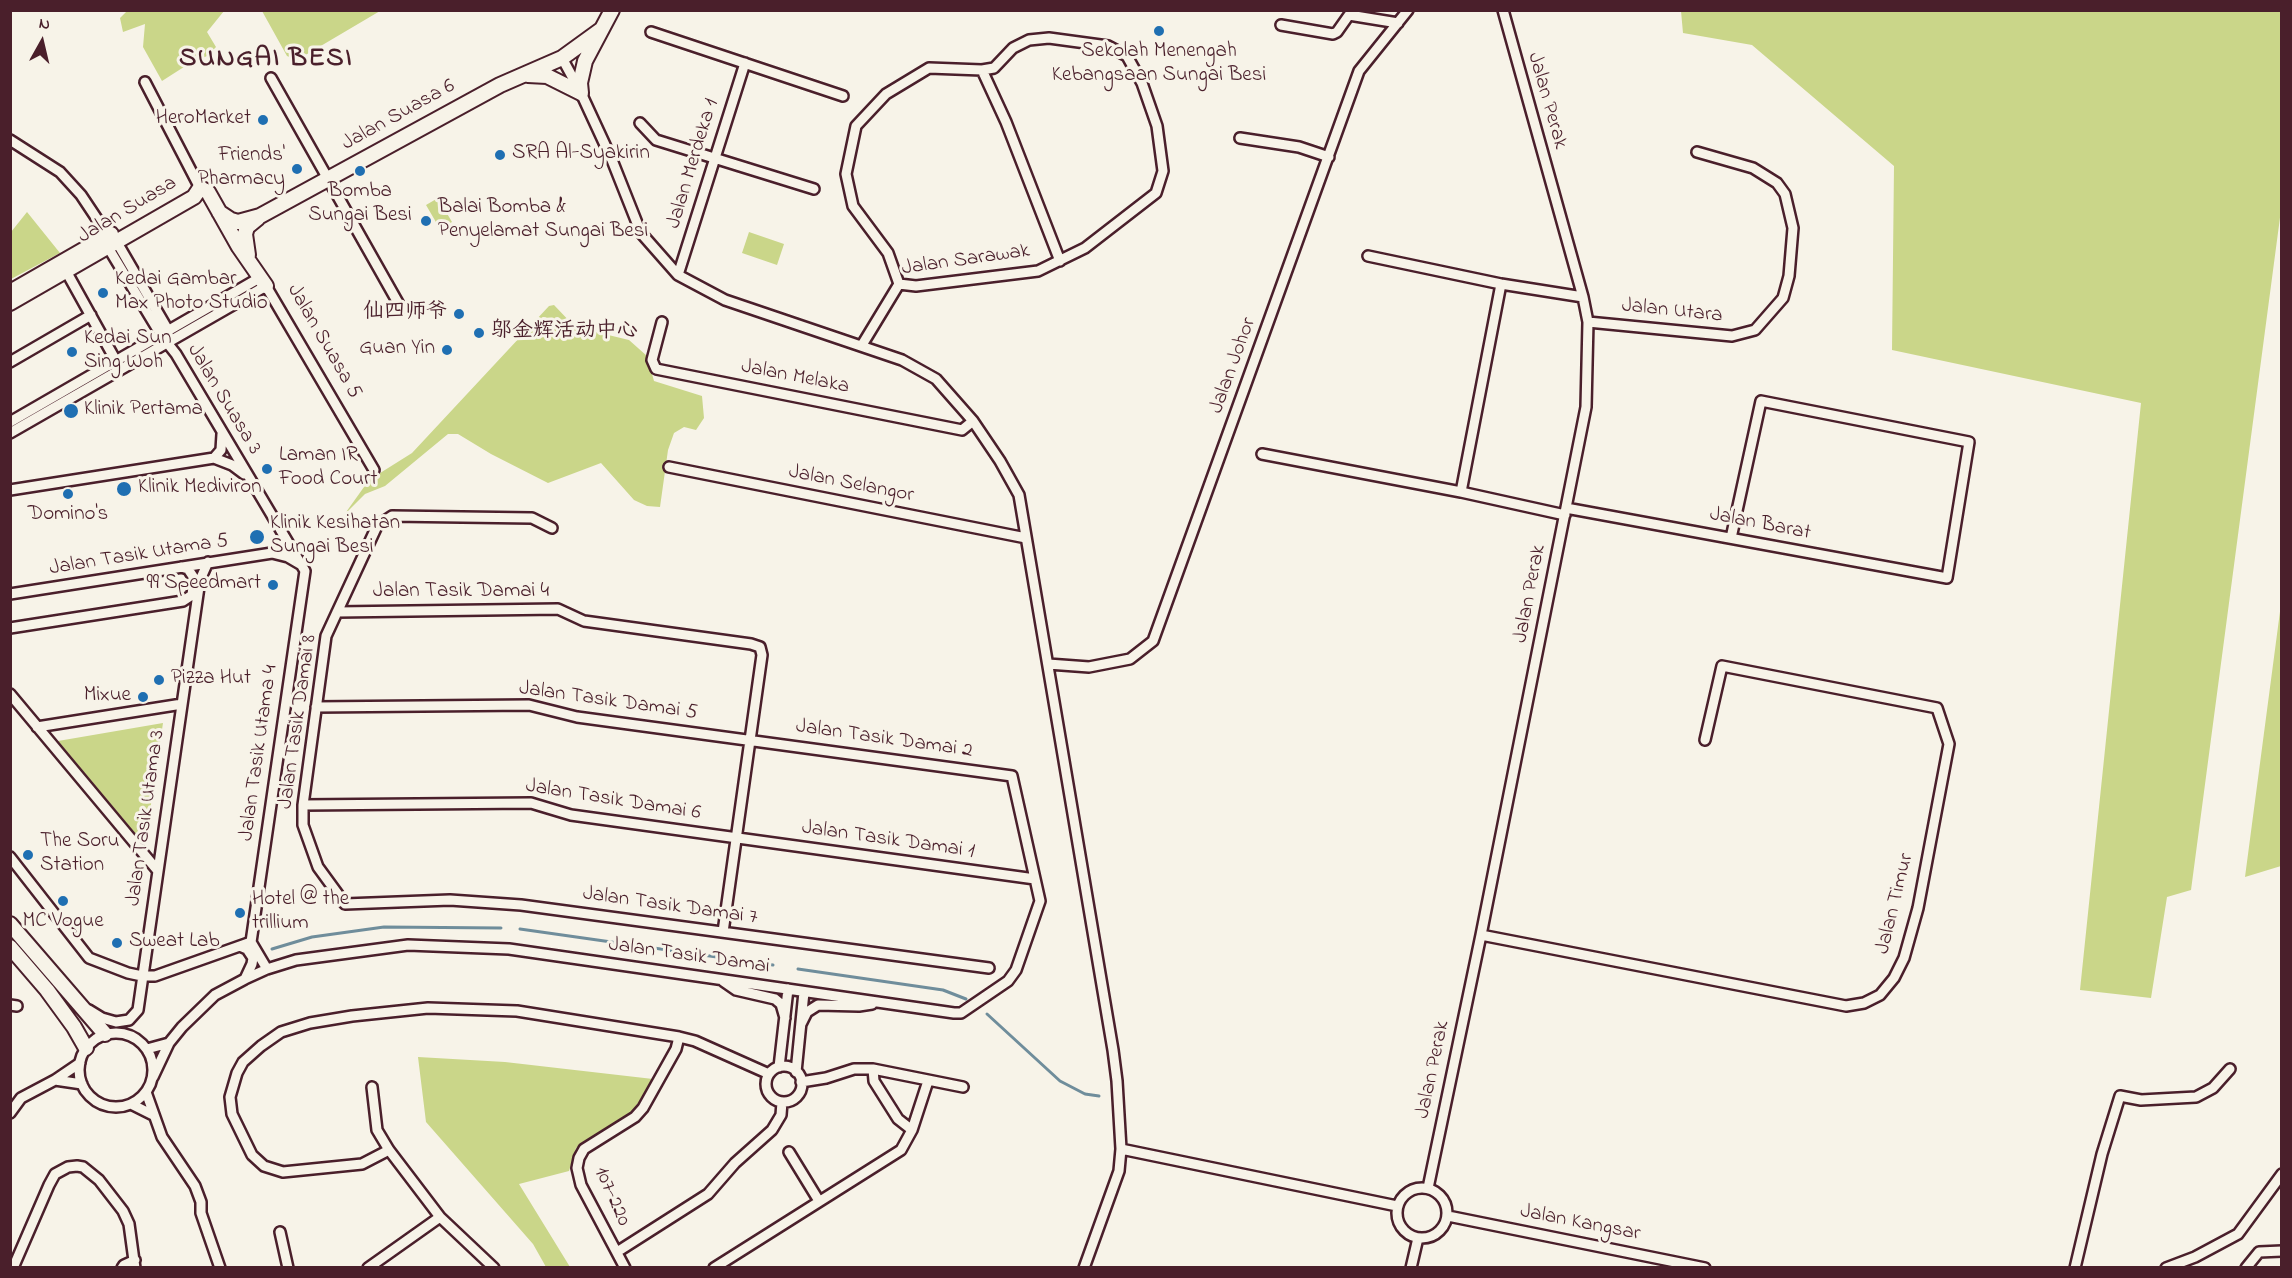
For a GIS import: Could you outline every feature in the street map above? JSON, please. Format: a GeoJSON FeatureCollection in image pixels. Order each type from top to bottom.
{"type":"FeatureCollection","features":[{"type":"Feature","properties":{"kind":"street"},"geometry":{"type":"LineString","coordinates":[[581,93],[580,76],[585,61],[612,10]]}},
{"type":"Feature","properties":{"kind":"street","name":"Jalan Johor"},"geometry":{"type":"LineString","coordinates":[[1048,664],[1089,667],[1130,659],[1153,641],[1359,71],[1408,10]]}},
{"type":"Feature","properties":{"kind":"street","name":"Jalan Perak"},"geometry":{"type":"LineString","coordinates":[[1428,1188],[1586,407],[1588,322],[1583,297],[1503,10]]}},
{"type":"Feature","properties":{"kind":"street"},"geometry":{"type":"LineString","coordinates":[[1281,25],[1333,34],[1349,15],[1398,23]]}},
{"type":"Feature","properties":{"kind":"street","name":"Jalan Suasa 6"},"geometry":{"type":"LineString","coordinates":[[249,258],[244,234],[247,227],[260,216],[500,85],[562,58],[602,29]]}},
{"type":"Feature","properties":{"kind":"street"},"geometry":{"type":"LineString","coordinates":[[651,32],[843,96]]}},
{"type":"Feature","properties":{"kind":"street","name":"Jalan Sarawak"},"geometry":{"type":"LineString","coordinates":[[862,345],[899,284],[916,286],[1038,271],[1085,248],[1156,193],[1163,171],[1156,126],[1142,83],[1127,56],[1108,46],[1049,38],[1029,40],[1013,48],[994,68],[982,70]]}},
{"type":"Feature","properties":{"kind":"street"},"geometry":{"type":"LineString","coordinates":[[562,58],[612,160],[641,233],[678,275],[725,300],[862,345],[902,360],[936,379],[973,421],[1000,461],[1018,495],[1117,1081],[1121,1149],[1119,1171],[1084,1268]]}},
{"type":"Feature","properties":{"kind":"street","name":"Jalan Merdeka 1"},"geometry":{"type":"LineString","coordinates":[[678,275],[745,63]]}},
{"type":"Feature","properties":{"kind":"street"},"geometry":{"type":"LineString","coordinates":[[899,284],[888,253],[853,206],[846,174],[856,126],[886,94],[929,68],[982,70],[1010,132],[1060,261]]}},
{"type":"Feature","properties":{"kind":"street"},"geometry":{"type":"LineString","coordinates":[[522,75],[547,76],[581,93]]}},
{"type":"Feature","properties":{"kind":"street"},"geometry":{"type":"LineString","coordinates":[[271,78],[401,308]]}},
{"type":"Feature","properties":{"kind":"street","name":"Jalan Suasa 5"},"geometry":{"type":"LineString","coordinates":[[145,82],[200,188],[208,192],[239,247],[249,258],[374,470]]}},
{"type":"Feature","properties":{"kind":"street"},"geometry":{"type":"LineString","coordinates":[[640,123],[656,140],[813,189]]}},
{"type":"Feature","properties":{"kind":"street"},"geometry":{"type":"LineString","coordinates":[[1240,138],[1299,147],[1329,157]]}},
{"type":"Feature","properties":{"kind":"street","name":"Jalan Suasa 3"},"geometry":{"type":"LineString","coordinates":[[10,140],[60,172],[81,195],[165,333],[222,435],[303,567]]}},
{"type":"Feature","properties":{"kind":"street","name":"Jalan Utara"},"geometry":{"type":"LineString","coordinates":[[1588,322],[1732,336],[1755,330],[1783,298],[1789,276],[1793,228],[1785,194],[1777,183],[1753,168],[1697,152]]}},
{"type":"Feature","properties":{"kind":"street","name":"Jalan Suasa"},"geometry":{"type":"LineString","coordinates":[[10,292],[189,190],[200,188]]}},
{"type":"Feature","properties":{"kind":"street","name":"Jalan Suasa 6"},"geometry":{"type":"LineString","coordinates":[[219,212],[238,222],[260,216]]}},
{"type":"Feature","properties":{"kind":"street","name":"Jalan Suasa"},"geometry":{"type":"LineString","coordinates":[[10,303],[66,272],[108,237]]}},
{"type":"Feature","properties":{"kind":"street"},"geometry":{"type":"LineString","coordinates":[[1368,256],[1501,284],[1583,297]]}},
{"type":"Feature","properties":{"kind":"street"},"geometry":{"type":"LineString","coordinates":[[66,272],[116,361]]}},
{"type":"Feature","properties":{"kind":"street"},"geometry":{"type":"LineString","coordinates":[[10,422],[165,333],[263,282]]}},
{"type":"Feature","properties":{"kind":"street"},"geometry":{"type":"LineString","coordinates":[[10,432],[168,342],[263,282]]}},
{"type":"Feature","properties":{"kind":"street"},"geometry":{"type":"LineString","coordinates":[[1461,492],[1501,284]]}},
{"type":"Feature","properties":{"kind":"street"},"geometry":{"type":"LineString","coordinates":[[10,362],[91,315]]}},
{"type":"Feature","properties":{"kind":"street","name":"Jalan Melaka"},"geometry":{"type":"LineString","coordinates":[[662,322],[652,360],[656,369],[962,430],[973,421]]}},
{"type":"Feature","properties":{"kind":"street","name":"Jalan Barat"},"geometry":{"type":"LineString","coordinates":[[1262,454],[1461,492],[1947,578],[1969,442],[1761,401],[1731,538]]}},
{"type":"Feature","properties":{"kind":"street"},"geometry":{"type":"LineString","coordinates":[[214,458],[221,450],[222,435]]}},
{"type":"Feature","properties":{"kind":"street"},"geometry":{"type":"LineString","coordinates":[[10,490],[214,458],[232,465],[248,477]]}},
{"type":"Feature","properties":{"kind":"street","name":"Jalan Selangor"},"geometry":{"type":"LineString","coordinates":[[669,467],[1026,538]]}},
{"type":"Feature","properties":{"kind":"street","name":"Jalan Tasik Damai 8"},"geometry":{"type":"LineString","coordinates":[[345,904],[318,867],[303,825],[303,805],[326,636],[377,526],[392,516],[532,518],[552,528]]}},
{"type":"Feature","properties":{"kind":"street"},"geometry":{"type":"LineString","coordinates":[[272,553],[280,545],[283,535]]}},
{"type":"Feature","properties":{"kind":"street"},"geometry":{"type":"LineString","coordinates":[[272,553],[288,557],[303,567]]}},
{"type":"Feature","properties":{"kind":"street","name":"Jalan Tasik Utama 5"},"geometry":{"type":"LineString","coordinates":[[10,594],[272,553]]}},
{"type":"Feature","properties":{"kind":"street","name":"Jalan Tasik Utama 3"},"geometry":{"type":"LineString","coordinates":[[76,1001],[102,1018],[116,1022],[129,1020],[138,1010],[193,622],[200,580],[208,562]]}},
{"type":"Feature","properties":{"kind":"street"},"geometry":{"type":"LineString","coordinates":[[10,628],[179,603],[192,595],[194,578],[188,569],[181,567]]}},
{"type":"Feature","properties":{"kind":"street","name":"Jalan Tasik Utama 4"},"geometry":{"type":"LineString","coordinates":[[251,942],[303,586],[303,567]]}},
{"type":"Feature","properties":{"kind":"street"},"geometry":{"type":"LineString","coordinates":[[179,603],[189,610],[193,622]]}},
{"type":"Feature","properties":{"kind":"street","name":"Jalan Tasik Damai 4"},"geometry":{"type":"LineString","coordinates":[[337,612],[558,609],[584,621],[752,644],[760,647],[762,655],[751,740]]}},
{"type":"Feature","properties":{"kind":"street","name":"Jalan Timur"},"geometry":{"type":"LineString","coordinates":[[1481,934],[1846,1006],[1864,1003],[1880,995],[1894,978],[1904,958],[1918,908],[1949,744],[1937,708],[1722,666],[1705,740]]}},
{"type":"Feature","properties":{"kind":"street"},"geometry":{"type":"LineString","coordinates":[[10,694],[158,872]]}},
{"type":"Feature","properties":{"kind":"street"},"geometry":{"type":"LineString","coordinates":[[37,727],[182,704]]}},
{"type":"Feature","properties":{"kind":"street","name":"Jalan Tasik Damai 5"},"geometry":{"type":"LineString","coordinates":[[316,707],[529,705],[577,717],[751,740]]}},
{"type":"Feature","properties":{"kind":"street"},"geometry":{"type":"LineString","coordinates":[[723,932],[751,740]]}},
{"type":"Feature","properties":{"kind":"street","name":"Jalan Tasik Damai 2"},"geometry":{"type":"LineString","coordinates":[[751,740],[1012,776]]}},
{"type":"Feature","properties":{"kind":"street","name":"Jalan Tasik Damai"},"geometry":{"type":"LineString","coordinates":[[153,1077],[169,1043],[197,1011],[215,995],[245,979],[296,960],[408,945],[508,950],[961,1013],[1008,981],[1017,970],[1040,901],[1012,776]]}},
{"type":"Feature","properties":{"kind":"street","name":"Jalan Tasik Damai 6"},"geometry":{"type":"LineString","coordinates":[[303,805],[531,803],[571,815],[737,838]]}},
{"type":"Feature","properties":{"kind":"street","name":"Jalan Tasik Damai 1"},"geometry":{"type":"LineString","coordinates":[[737,838],[1035,879]]}},
{"type":"Feature","properties":{"kind":"street"},"geometry":{"type":"LineString","coordinates":[[10,857],[89,958],[128,973],[155,976],[251,942],[267,969]]}},
{"type":"Feature","properties":{"kind":"street","name":"Jalan Tasik Damai 7"},"geometry":{"type":"LineString","coordinates":[[345,904],[450,900],[520,905],[989,968]]}},
{"type":"Feature","properties":{"kind":"street"},"geometry":{"type":"LineString","coordinates":[[10,924],[105,1034]]}},
{"type":"Feature","properties":{"kind":"street"},"geometry":{"type":"LineString","coordinates":[[240,946],[247,950],[253,958],[245,979]]}},
{"type":"Feature","properties":{"kind":"street"},"geometry":{"type":"LineString","coordinates":[[10,947],[47,990],[86,1048]]}},
{"type":"Feature","properties":{"kind":"street"},"geometry":{"type":"LineString","coordinates":[[721,980],[736,990],[775,999],[781,1004],[785,1018]]}},
{"type":"Feature","properties":{"kind":"street"},"geometry":{"type":"LineString","coordinates":[[47,990],[58,981]]}},
{"type":"Feature","properties":{"kind":"street"},"geometry":{"type":"LineString","coordinates":[[779,1067],[788,989]]}},
{"type":"Feature","properties":{"kind":"street"},"geometry":{"type":"LineString","coordinates":[[796,1072],[804,992]]}},
{"type":"Feature","properties":{"kind":"street"},"geometry":{"type":"LineString","coordinates":[[801,1024],[807,1012],[818,1005],[859,1006],[880,1003]]}},
{"type":"Feature","properties":{"kind":"street"},"geometry":{"type":"LineString","coordinates":[[389,1150],[362,1164],[283,1172],[264,1166],[252,1155],[232,1114],[230,1097],[243,1062],[281,1032],[310,1023],[428,1008],[517,1011],[679,1037],[695,1041],[770,1074]]}},
{"type":"Feature","properties":{"kind":"street"},"geometry":{"type":"LineString","coordinates":[[105,1034],[128,1034],[139,1040],[147,1048],[154,1067],[153,1077],[146,1092],[131,1104],[122,1107],[102,1104],[94,1099],[82,1084],[80,1063],[86,1048],[105,1034]]}},
{"type":"Feature","properties":{"kind":"street","name":"107-220"},"geometry":{"type":"LineString","coordinates":[[625,1268],[581,1185],[577,1168],[579,1158],[584,1149],[635,1118],[676,1049],[679,1037]]}},
{"type":"Feature","properties":{"kind":"street"},"geometry":{"type":"LineString","coordinates":[[147,1048],[169,1043]]}},
{"type":"Feature","properties":{"kind":"street"},"geometry":{"type":"LineString","coordinates":[[12,1109],[21,1098],[55,1080],[80,1063]]}},
{"type":"Feature","properties":{"kind":"street"},"geometry":{"type":"LineString","coordinates":[[779,1067],[791,1068],[801,1082],[796,1097],[782,1102],[768,1094],[766,1084],[770,1074],[779,1067]]}},
{"type":"Feature","properties":{"kind":"street"},"geometry":{"type":"LineString","coordinates":[[801,1082],[826,1078],[854,1069],[873,1069],[963,1087]]}},
{"type":"Feature","properties":{"kind":"street"},"geometry":{"type":"LineString","coordinates":[[873,1069],[874,1081],[898,1119],[912,1130]]}},
{"type":"Feature","properties":{"kind":"street"},"geometry":{"type":"LineString","coordinates":[[2075,1268],[2102,1154],[2120,1096],[2141,1100],[2196,1097],[2213,1089],[2230,1069]]}},
{"type":"Feature","properties":{"kind":"street"},"geometry":{"type":"LineString","coordinates":[[55,1080],[82,1084]]}},
{"type":"Feature","properties":{"kind":"street"},"geometry":{"type":"LineString","coordinates":[[714,1268],[901,1150],[912,1130],[928,1080]]}},
{"type":"Feature","properties":{"kind":"street"},"geometry":{"type":"LineString","coordinates":[[372,1087],[377,1130],[389,1150],[440,1217],[494,1268]]}},
{"type":"Feature","properties":{"kind":"street"},"geometry":{"type":"LineString","coordinates":[[146,1092],[162,1137],[195,1186],[201,1202],[201,1213],[220,1268]]}},
{"type":"Feature","properties":{"kind":"street"},"geometry":{"type":"LineString","coordinates":[[617,1252],[708,1194],[735,1163],[772,1130],[781,1115],[782,1102]]}},
{"type":"Feature","properties":{"kind":"street"},"geometry":{"type":"LineString","coordinates":[[131,1104],[153,1115]]}},
{"type":"Feature","properties":{"kind":"street"},"geometry":{"type":"LineString","coordinates":[[1121,1149],[1397,1206]]}},
{"type":"Feature","properties":{"kind":"street"},"geometry":{"type":"LineString","coordinates":[[789,1152],[819,1201]]}},
{"type":"Feature","properties":{"kind":"street"},"geometry":{"type":"LineString","coordinates":[[13,1268],[55,1174],[77,1166],[83,1167],[99,1180],[123,1211],[129,1224],[135,1264],[122,1268]]}},
{"type":"Feature","properties":{"kind":"street"},"geometry":{"type":"LineString","coordinates":[[2166,1268],[2195,1257],[2238,1234],[2282,1174]]}},
{"type":"Feature","properties":{"kind":"street"},"geometry":{"type":"LineString","coordinates":[[1414,1188],[1428,1188],[1441,1194],[1448,1216],[1442,1229],[1426,1238],[1418,1238],[1404,1231],[1399,1225],[1396,1217],[1397,1206],[1407,1192],[1414,1188]]}},
{"type":"Feature","properties":{"kind":"street","name":"Jalan Kangsar"},"geometry":{"type":"LineString","coordinates":[[1448,1216],[1705,1268]]}},
{"type":"Feature","properties":{"kind":"street"},"geometry":{"type":"LineString","coordinates":[[368,1268],[440,1217]]}},
{"type":"Feature","properties":{"kind":"street"},"geometry":{"type":"LineString","coordinates":[[280,1232],[288,1268]]}},
{"type":"Feature","properties":{"kind":"street"},"geometry":{"type":"LineString","coordinates":[[1411,1268],[1418,1238]]}},
{"type":"Feature","properties":{"kind":"street"},"geometry":{"type":"LineString","coordinates":[[2246,1268],[2259,1252],[2282,1251]]}},
{"type":"Feature","properties":{"kind":"green space"},"geometry":{"type":"Polygon","coordinates":[[[127,11],[224,11],[207,32],[216,47],[207,56],[187,65],[162,81],[143,47],[145,24],[123,32],[120,18],[127,11]]]}},
{"type":"Feature","properties":{"kind":"green space"},"geometry":{"type":"Polygon","coordinates":[[[262,11],[380,11],[297,60],[287,56],[262,11]]]}},
{"type":"Feature","properties":{"kind":"green space"},"geometry":{"type":"Polygon","coordinates":[[[1681,11],[2281,11],[2281,210],[2191,890],[2167,897],[2151,998],[2080,990],[2141,403],[1892,350],[1894,166],[1752,45],[1683,33],[1681,11]]]}},
{"type":"Feature","properties":{"kind":"green space"},"geometry":{"type":"Polygon","coordinates":[[[438,198],[452,222],[440,229],[426,205],[438,198]]]}},
{"type":"Feature","properties":{"kind":"green space"},"geometry":{"type":"Polygon","coordinates":[[[27,212],[60,253],[11,279],[11,232],[27,212]]]}},
{"type":"Feature","properties":{"kind":"green space"},"geometry":{"type":"Polygon","coordinates":[[[749,232],[784,244],[777,265],[742,253],[749,232]]]}},
{"type":"Feature","properties":{"kind":"green space"},"geometry":{"type":"Polygon","coordinates":[[[554,305],[575,327],[629,340],[647,356],[654,381],[702,396],[704,418],[696,430],[684,427],[674,433],[668,450],[660,507],[647,506],[634,500],[601,463],[548,483],[458,434],[448,434],[385,486],[365,494],[344,515],[369,480],[412,453],[549,306],[554,305]]]}},
{"type":"Feature","properties":{"kind":"green space"},"geometry":{"type":"Polygon","coordinates":[[[2281,604],[2281,866],[2245,877],[2281,604]]]}},
{"type":"Feature","properties":{"kind":"green space"},"geometry":{"type":"Polygon","coordinates":[[[163,723],[156,770],[145,845],[58,741],[163,723]]]}},
{"type":"Feature","properties":{"kind":"green space"},"geometry":{"type":"Polygon","coordinates":[[[418,1057],[505,1062],[653,1079],[632,1113],[576,1148],[569,1171],[519,1184],[570,1267],[546,1267],[533,1244],[426,1122],[418,1057]]]}},
{"type":"Feature","properties":{"kind":"waterway"},"geometry":{"type":"LineString","coordinates":[[272,949],[312,937],[384,927],[501,928]]}},
{"type":"Feature","properties":{"kind":"waterway"},"geometry":{"type":"LineString","coordinates":[[520,929],[773,965]]}},
{"type":"Feature","properties":{"kind":"waterway"},"geometry":{"type":"LineString","coordinates":[[798,969],[943,990],[966,999]]}},
{"type":"Feature","properties":{"kind":"waterway"},"geometry":{"type":"LineString","coordinates":[[987,1014],[1060,1081],[1085,1094],[1099,1096]]}},
{"type":"Feature","properties":{"kind":"place","name":"Sekolah Menengah Kebangsaan Sungai Besi"},"geometry":{"type":"Point","coordinates":[1159,31]}},
{"type":"Feature","properties":{"kind":"place","name":"HeroMarket"},"geometry":{"type":"Point","coordinates":[263,120]}},
{"type":"Feature","properties":{"kind":"place","name":"SRA Al-Syakirin"},"geometry":{"type":"Point","coordinates":[500,155]}},
{"type":"Feature","properties":{"kind":"place","name":"Friends' Pharmacy"},"geometry":{"type":"Point","coordinates":[297,169]}},
{"type":"Feature","properties":{"kind":"place","name":"Bomba Sungai Besi"},"geometry":{"type":"Point","coordinates":[360,171]}},
{"type":"Feature","properties":{"kind":"place","name":"Balai Bomba & Penyelamat Sungai Besi"},"geometry":{"type":"Point","coordinates":[426,221]}},
{"type":"Feature","properties":{"kind":"place","name":"Kedai Gambar Max Photo Studio"},"geometry":{"type":"Point","coordinates":[103,293]}},
{"type":"Feature","properties":{"kind":"place","name":"仙四师爷"},"geometry":{"type":"Point","coordinates":[459,314]}},
{"type":"Feature","properties":{"kind":"place","name":"邬金辉活动中心"},"geometry":{"type":"Point","coordinates":[479,333]}},
{"type":"Feature","properties":{"kind":"place","name":"Guan Yin"},"geometry":{"type":"Point","coordinates":[447,350]}},
{"type":"Feature","properties":{"kind":"place","name":"Kedai Sun Sing Woh"},"geometry":{"type":"Point","coordinates":[72,352]}},
{"type":"Feature","properties":{"kind":"place","name":"Klinik Pertama"},"geometry":{"type":"Point","coordinates":[71,411]}},
{"type":"Feature","properties":{"kind":"place","name":"Laman IR Food Court"},"geometry":{"type":"Point","coordinates":[267,469]}},
{"type":"Feature","properties":{"kind":"place","name":"Klinik Mediviron"},"geometry":{"type":"Point","coordinates":[124,489]}},
{"type":"Feature","properties":{"kind":"place","name":"Domino's"},"geometry":{"type":"Point","coordinates":[68,494]}},
{"type":"Feature","properties":{"kind":"place","name":"Klinik Kesihatan Sungai Besi"},"geometry":{"type":"Point","coordinates":[257,537]}},
{"type":"Feature","properties":{"kind":"place","name":"99 Speedmart"},"geometry":{"type":"Point","coordinates":[273,585]}},
{"type":"Feature","properties":{"kind":"place","name":"Pizza Hut"},"geometry":{"type":"Point","coordinates":[159,680]}},
{"type":"Feature","properties":{"kind":"place","name":"Mixue"},"geometry":{"type":"Point","coordinates":[143,697]}},
{"type":"Feature","properties":{"kind":"place","name":"The Soru Station"},"geometry":{"type":"Point","coordinates":[28,855]}},
{"type":"Feature","properties":{"kind":"place","name":"MC Vogue"},"geometry":{"type":"Point","coordinates":[63,901]}},
{"type":"Feature","properties":{"kind":"place","name":"Hotel @ the trillium"},"geometry":{"type":"Point","coordinates":[240,913]}},
{"type":"Feature","properties":{"kind":"place","name":"Sweat Lab"},"geometry":{"type":"Point","coordinates":[117,943]}},
{"type":"Feature","properties":{"kind":"district","name":"SUNGAI BESI"},"geometry":{"type":"Point","coordinates":[266,61]}}]}
